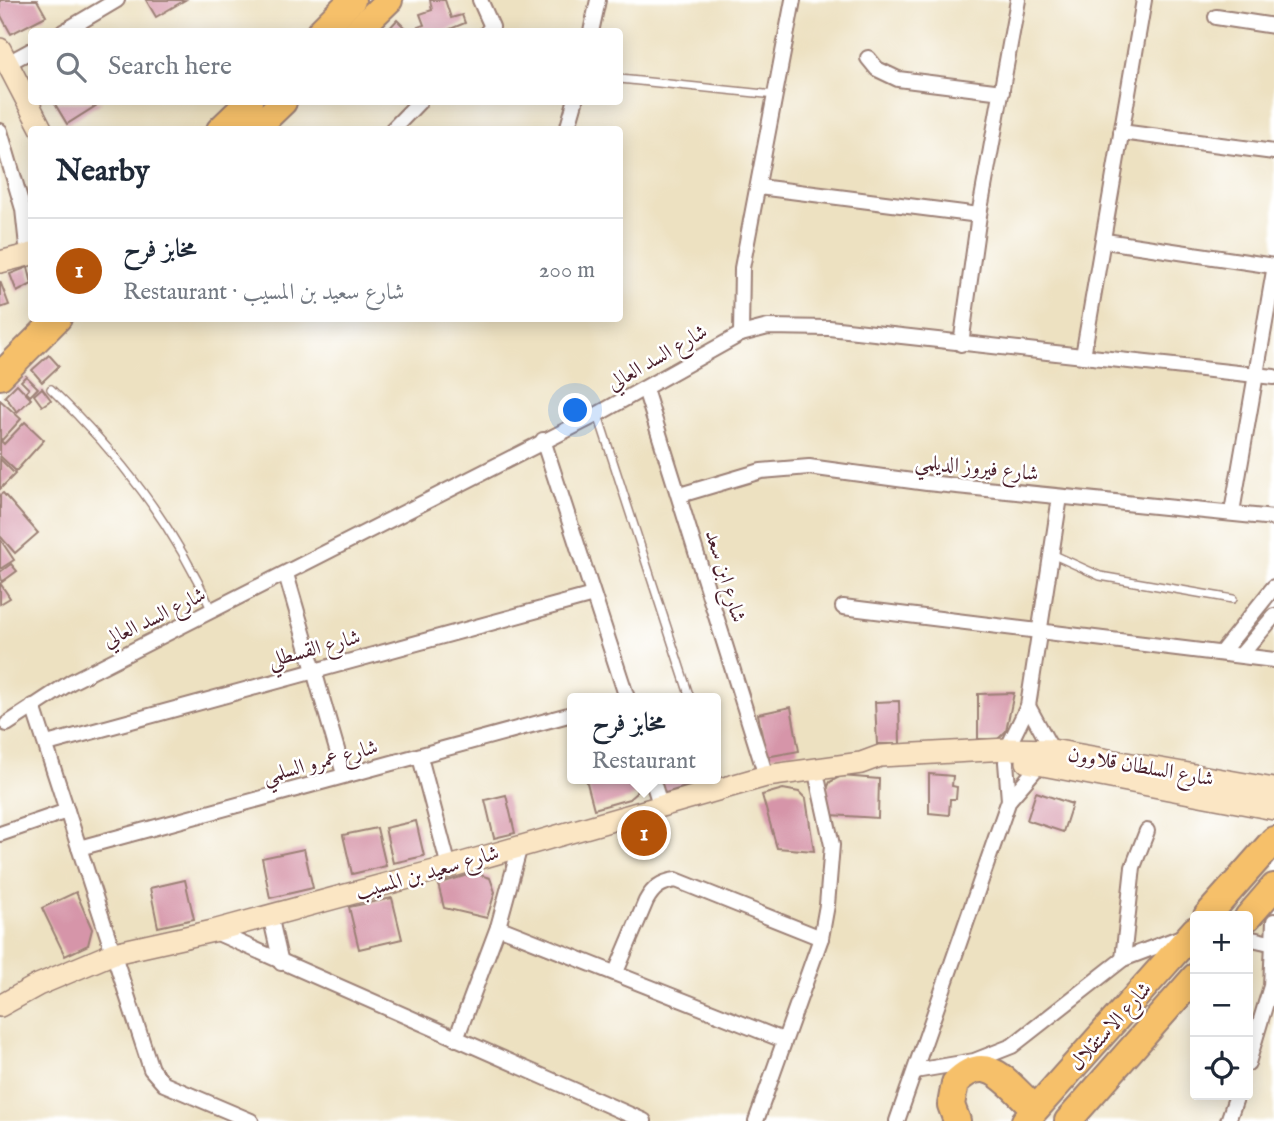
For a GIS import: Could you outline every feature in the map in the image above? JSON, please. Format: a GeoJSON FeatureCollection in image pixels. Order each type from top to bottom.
{"type":"FeatureCollection","features":[{"type":"Feature","properties":{"kind":"highway"},"geometry":{"type":"LineString","coordinates":[[324,28],[352,0]]}},
{"type":"Feature","properties":{"kind":"highway"},"geometry":{"type":"LineString","coordinates":[[360,28],[389,0]]}},
{"type":"Feature","properties":{"kind":"highway"},"geometry":{"type":"LineString","coordinates":[[224,126],[246,105]]}},
{"type":"Feature","properties":{"kind":"highway"},"geometry":{"type":"LineString","coordinates":[[258,126],[280,105]]}},
{"type":"Feature","properties":{"kind":"highway"},"geometry":{"type":"LineString","coordinates":[[0,354],[29,322]]}},
{"type":"Feature","properties":{"kind":"highway"},"geometry":{"type":"LineString","coordinates":[[0,376],[54,322]]}},
{"type":"Feature","properties":{"kind":"highway","name":"شارع الاستقلال"},"geometry":{"type":"LineString","coordinates":[[1212,911],[1274,840]]}},
{"type":"Feature","properties":{"kind":"highway"},"geometry":{"type":"LineString","coordinates":[[1253,911],[1274,887]]}},
{"type":"Feature","properties":{"kind":"highway","name":"شارع الاستقلال"},"geometry":{"type":"LineString","coordinates":[[1026,1111],[1163,952],[1190,932]]}},
{"type":"Feature","properties":{"kind":"highway","name":"شارع الاستقلال"},"geometry":{"type":"LineString","coordinates":[[1068,1121],[1190,983]]}},
{"type":"Feature","properties":{"kind":"highway"},"geometry":{"type":"LineString","coordinates":[[957,1121],[951,1105],[955,1083],[973,1070],[985,1069],[998,1073],[1026,1111]]}},
{"type":"Feature","properties":{"kind":"street"},"geometry":{"type":"LineString","coordinates":[[70,28],[117,0]]}},
{"type":"Feature","properties":{"kind":"street"},"geometry":{"type":"LineString","coordinates":[[480,0],[490,28]]}},
{"type":"Feature","properties":{"kind":"street"},"geometry":{"type":"LineString","coordinates":[[592,28],[598,0]]}},
{"type":"Feature","properties":{"kind":"street"},"geometry":{"type":"LineString","coordinates":[[741,334],[742,268],[793,0]]}},
{"type":"Feature","properties":{"kind":"street"},"geometry":{"type":"LineString","coordinates":[[961,344],[979,215],[1018,0]]}},
{"type":"Feature","properties":{"kind":"street"},"geometry":{"type":"LineString","coordinates":[[1083,356],[1105,241],[1144,0]]}},
{"type":"Feature","properties":{"kind":"street"},"geometry":{"type":"LineString","coordinates":[[1216,17],[1274,26]]}},
{"type":"Feature","properties":{"kind":"street"},"geometry":{"type":"LineString","coordinates":[[28,51],[4,56],[28,103]]}},
{"type":"Feature","properties":{"kind":"street"},"geometry":{"type":"LineString","coordinates":[[868,58],[877,69],[898,79],[1002,92]]}},
{"type":"Feature","properties":{"kind":"street"},"geometry":{"type":"LineString","coordinates":[[29,105],[40,126]]}},
{"type":"Feature","properties":{"kind":"street"},"geometry":{"type":"LineString","coordinates":[[396,126],[416,105]]}},
{"type":"Feature","properties":{"kind":"street"},"geometry":{"type":"LineString","coordinates":[[568,126],[574,105]]}},
{"type":"Feature","properties":{"kind":"street"},"geometry":{"type":"LineString","coordinates":[[0,131],[23,209],[23,253]]}},
{"type":"Feature","properties":{"kind":"street"},"geometry":{"type":"LineString","coordinates":[[1121,132],[1274,152]]}},
{"type":"Feature","properties":{"kind":"street"},"geometry":{"type":"LineString","coordinates":[[759,187],[979,215]]}},
{"type":"Feature","properties":{"kind":"street"},"geometry":{"type":"LineString","coordinates":[[1105,241],[1274,268],[1232,512]]}},
{"type":"Feature","properties":{"kind":"street","name":"شارع السد العالي"},"geometry":{"type":"LineString","coordinates":[[7,724],[71,682],[598,414],[741,334],[768,327],[806,326],[1274,377]]}},
{"type":"Feature","properties":{"kind":"street","name":"شارع ابن سعد"},"geometry":{"type":"LineString","coordinates":[[645,389],[766,776]]}},
{"type":"Feature","properties":{"kind":"street"},"geometry":{"type":"LineString","coordinates":[[543,440],[625,693]]}},
{"type":"Feature","properties":{"kind":"street","name":"شارع فيروز الديلمي"},"geometry":{"type":"LineString","coordinates":[[680,495],[761,471],[809,467],[1060,497],[1274,518]]}},
{"type":"Feature","properties":{"kind":"street"},"geometry":{"type":"LineString","coordinates":[[1009,800],[1007,755],[1028,706],[1060,497]]}},
{"type":"Feature","properties":{"kind":"street"},"geometry":{"type":"LineString","coordinates":[[286,574],[344,774]]}},
{"type":"Feature","properties":{"kind":"street"},"geometry":{"type":"LineString","coordinates":[[1221,653],[1274,587]]}},
{"type":"Feature","properties":{"kind":"street","name":"شارع القسطلي"},"geometry":{"type":"LineString","coordinates":[[47,744],[593,595]]}},
{"type":"Feature","properties":{"kind":"street"},"geometry":{"type":"LineString","coordinates":[[843,607],[1272,660]]}},
{"type":"Feature","properties":{"kind":"street"},"geometry":{"type":"LineString","coordinates":[[1241,655],[1274,616]]}},
{"type":"Feature","properties":{"kind":"street"},"geometry":{"type":"LineString","coordinates":[[33,706],[151,1069],[159,1081],[251,1121]]}},
{"type":"Feature","properties":{"kind":"street"},"geometry":{"type":"LineString","coordinates":[[897,1121],[1009,800],[1046,757],[1028,706]]}},
{"type":"Feature","properties":{"kind":"street","name":"شارع عمرو السلمي"},"geometry":{"type":"LineString","coordinates":[[79,848],[567,715]]}},
{"type":"Feature","properties":{"kind":"street","name":"شارع سعيد بن المسيب"},"geometry":{"type":"LineString","coordinates":[[0,1006],[38,985],[114,953],[213,931],[449,867],[766,776],[861,763],[880,756],[1007,755]]}},
{"type":"Feature","properties":{"kind":"street","name":"شارع السلطان قلاوون"},"geometry":{"type":"LineString","coordinates":[[1007,755],[1046,757],[1274,789]]}},
{"type":"Feature","properties":{"kind":"street"},"geometry":{"type":"LineString","coordinates":[[420,757],[449,867]]}},
{"type":"Feature","properties":{"kind":"street","name":"شارع السلطان قلاوون"},"geometry":{"type":"LineString","coordinates":[[1089,764],[1274,809]]}},
{"type":"Feature","properties":{"kind":"street"},"geometry":{"type":"LineString","coordinates":[[756,1121],[821,938],[832,872],[832,845],[814,768]]}},
{"type":"Feature","properties":{"kind":"street"},"geometry":{"type":"LineString","coordinates":[[654,784],[661,807]]}},
{"type":"Feature","properties":{"kind":"street"},"geometry":{"type":"LineString","coordinates":[[0,834],[67,811]]}},
{"type":"Feature","properties":{"kind":"street"},"geometry":{"type":"LineString","coordinates":[[1123,959],[1133,867],[1147,831]]}},
{"type":"Feature","properties":{"kind":"street"},"geometry":{"type":"LineString","coordinates":[[456,1039],[498,927],[520,846]]}},
{"type":"Feature","properties":{"kind":"street"},"geometry":{"type":"LineString","coordinates":[[616,972],[651,891],[666,881],[676,880],[821,938]]}},
{"type":"Feature","properties":{"kind":"street"},"geometry":{"type":"LineString","coordinates":[[270,915],[281,962]]}},
{"type":"Feature","properties":{"kind":"street"},"geometry":{"type":"LineString","coordinates":[[1253,1046],[1271,986],[1274,922]]}},
{"type":"Feature","properties":{"kind":"street"},"geometry":{"type":"LineString","coordinates":[[498,927],[783,1040]]}},
{"type":"Feature","properties":{"kind":"street"},"geometry":{"type":"LineString","coordinates":[[213,931],[644,1121]]}},
{"type":"Feature","properties":{"kind":"street"},"geometry":{"type":"LineString","coordinates":[[1253,939],[1274,944]]}},
{"type":"Feature","properties":{"kind":"street"},"geometry":{"type":"LineString","coordinates":[[915,1071],[974,1061],[1012,1046],[1123,959],[1163,952]]}},
{"type":"Feature","properties":{"kind":"street"},"geometry":{"type":"LineString","coordinates":[[1228,1121],[1235,1100]]}},
{"type":"Feature","properties":{"kind":"lane"},"geometry":{"type":"LineString","coordinates":[[623,79],[775,95]]}},
{"type":"Feature","properties":{"kind":"lane"},"geometry":{"type":"LineString","coordinates":[[51,389],[98,434],[141,488],[186,555],[213,612]]}},
{"type":"Feature","properties":{"kind":"lane"},"geometry":{"type":"LineString","coordinates":[[598,414],[688,693]]}},
{"type":"Feature","properties":{"kind":"lane"},"geometry":{"type":"LineString","coordinates":[[1051,554],[1100,576],[1233,599]]}},
{"type":"Feature","properties":{"kind":"building"},"geometry":{"type":"Polygon","coordinates":[[[0,0],[37,0],[46,16],[11,34],[0,14],[0,0]]]}},
{"type":"Feature","properties":{"kind":"building"},"geometry":{"type":"Polygon","coordinates":[[[146,0],[185,0],[156,17],[146,0]]]}},
{"type":"Feature","properties":{"kind":"building"},"geometry":{"type":"Polygon","coordinates":[[[430,0],[445,0],[451,18],[462,15],[465,23],[453,28],[418,28],[424,25],[420,14],[432,10],[430,0]]]}},
{"type":"Feature","properties":{"kind":"building"},"geometry":{"type":"Polygon","coordinates":[[[397,20],[405,28],[390,28],[397,20]]]}},
{"type":"Feature","properties":{"kind":"building"},"geometry":{"type":"Polygon","coordinates":[[[56,105],[97,105],[67,124],[56,105]]]}},
{"type":"Feature","properties":{"kind":"building"},"geometry":{"type":"Polygon","coordinates":[[[28,267],[28,286],[17,292],[10,274],[28,267]]]}},
{"type":"Feature","properties":{"kind":"building"},"geometry":{"type":"Polygon","coordinates":[[[0,281],[9,305],[0,308],[0,281]]]}},
{"type":"Feature","properties":{"kind":"building"},"geometry":{"type":"Polygon","coordinates":[[[49,355],[59,366],[42,382],[32,370],[49,355]]]}},
{"type":"Feature","properties":{"kind":"building"},"geometry":{"type":"Polygon","coordinates":[[[26,376],[38,388],[30,396],[26,392],[29,389],[21,381],[26,376]]]}},
{"type":"Feature","properties":{"kind":"building"},"geometry":{"type":"Polygon","coordinates":[[[17,384],[31,399],[17,412],[5,396],[17,384]]]}},
{"type":"Feature","properties":{"kind":"building"},"geometry":{"type":"Polygon","coordinates":[[[42,388],[51,400],[42,406],[34,395],[42,388]]]}},
{"type":"Feature","properties":{"kind":"building"},"geometry":{"type":"Polygon","coordinates":[[[0,400],[21,419],[2,440],[0,438],[0,400]]]}},
{"type":"Feature","properties":{"kind":"building"},"geometry":{"type":"Polygon","coordinates":[[[25,422],[44,440],[16,471],[0,456],[0,440],[4,444],[25,422]]]}},
{"type":"Feature","properties":{"kind":"building"},"geometry":{"type":"Polygon","coordinates":[[[0,459],[15,474],[0,489],[0,459]]]}},
{"type":"Feature","properties":{"kind":"building"},"geometry":{"type":"Polygon","coordinates":[[[3,493],[38,533],[15,553],[0,536],[0,495],[3,493]]]}},
{"type":"Feature","properties":{"kind":"building"},"geometry":{"type":"Polygon","coordinates":[[[0,539],[14,560],[0,569],[0,539]]]}},
{"type":"Feature","properties":{"kind":"building"},"geometry":{"type":"Polygon","coordinates":[[[11,564],[17,571],[2,582],[0,572],[11,564]]]}},
{"type":"Feature","properties":{"kind":"building"},"geometry":{"type":"Polygon","coordinates":[[[0,583],[10,598],[0,604],[0,583]]]}},
{"type":"Feature","properties":{"kind":"building"},"geometry":{"type":"Polygon","coordinates":[[[1014,693],[1006,731],[998,739],[978,739],[978,694],[1014,693]]]}},
{"type":"Feature","properties":{"kind":"building"},"geometry":{"type":"Polygon","coordinates":[[[899,701],[900,744],[877,744],[875,702],[899,701]]]}},
{"type":"Feature","properties":{"kind":"building"},"geometry":{"type":"Polygon","coordinates":[[[791,707],[799,751],[766,757],[758,714],[791,707]]]}},
{"type":"Feature","properties":{"kind":"building"},"geometry":{"type":"Polygon","coordinates":[[[929,774],[953,776],[952,786],[957,787],[956,799],[950,799],[949,815],[929,813],[929,774]]]}},
{"type":"Feature","properties":{"kind":"building"},"geometry":{"type":"Polygon","coordinates":[[[841,776],[879,779],[878,818],[831,815],[825,793],[830,782],[841,776]]]}},
{"type":"Feature","properties":{"kind":"building"},"geometry":{"type":"Polygon","coordinates":[[[587,784],[638,784],[636,793],[629,799],[594,809],[587,784]]]}},
{"type":"Feature","properties":{"kind":"building"},"geometry":{"type":"Polygon","coordinates":[[[659,784],[696,784],[662,794],[659,784]]]}},
{"type":"Feature","properties":{"kind":"building"},"geometry":{"type":"Polygon","coordinates":[[[783,789],[799,792],[806,799],[814,851],[777,848],[762,795],[783,789]]]}},
{"type":"Feature","properties":{"kind":"building"},"geometry":{"type":"Polygon","coordinates":[[[1036,792],[1072,804],[1063,832],[1027,820],[1036,792]]]}},
{"type":"Feature","properties":{"kind":"building"},"geometry":{"type":"Polygon","coordinates":[[[506,795],[515,833],[494,838],[485,800],[506,795]]]}},
{"type":"Feature","properties":{"kind":"building"},"geometry":{"type":"Polygon","coordinates":[[[416,821],[424,856],[393,863],[385,828],[416,821]]]}},
{"type":"Feature","properties":{"kind":"building"},"geometry":{"type":"Polygon","coordinates":[[[377,828],[386,866],[352,874],[343,835],[377,828]]]}},
{"type":"Feature","properties":{"kind":"building"},"geometry":{"type":"Polygon","coordinates":[[[304,849],[313,888],[270,898],[262,858],[304,849]]]}},
{"type":"Feature","properties":{"kind":"building"},"geometry":{"type":"Polygon","coordinates":[[[474,873],[490,878],[495,892],[487,918],[444,908],[438,884],[474,873]]]}},
{"type":"Feature","properties":{"kind":"building"},"geometry":{"type":"Polygon","coordinates":[[[185,880],[194,919],[158,927],[150,888],[185,880]]]}},
{"type":"Feature","properties":{"kind":"building"},"geometry":{"type":"Polygon","coordinates":[[[76,892],[92,929],[88,945],[65,956],[42,908],[76,892]]]}},
{"type":"Feature","properties":{"kind":"building"},"geometry":{"type":"Polygon","coordinates":[[[392,898],[402,939],[359,949],[349,907],[392,898]]]}},
{"type":"Feature","properties":{"kind":"place","name":"مخابز فرح"},"geometry":{"type":"Point","coordinates":[644,833]}}]}
